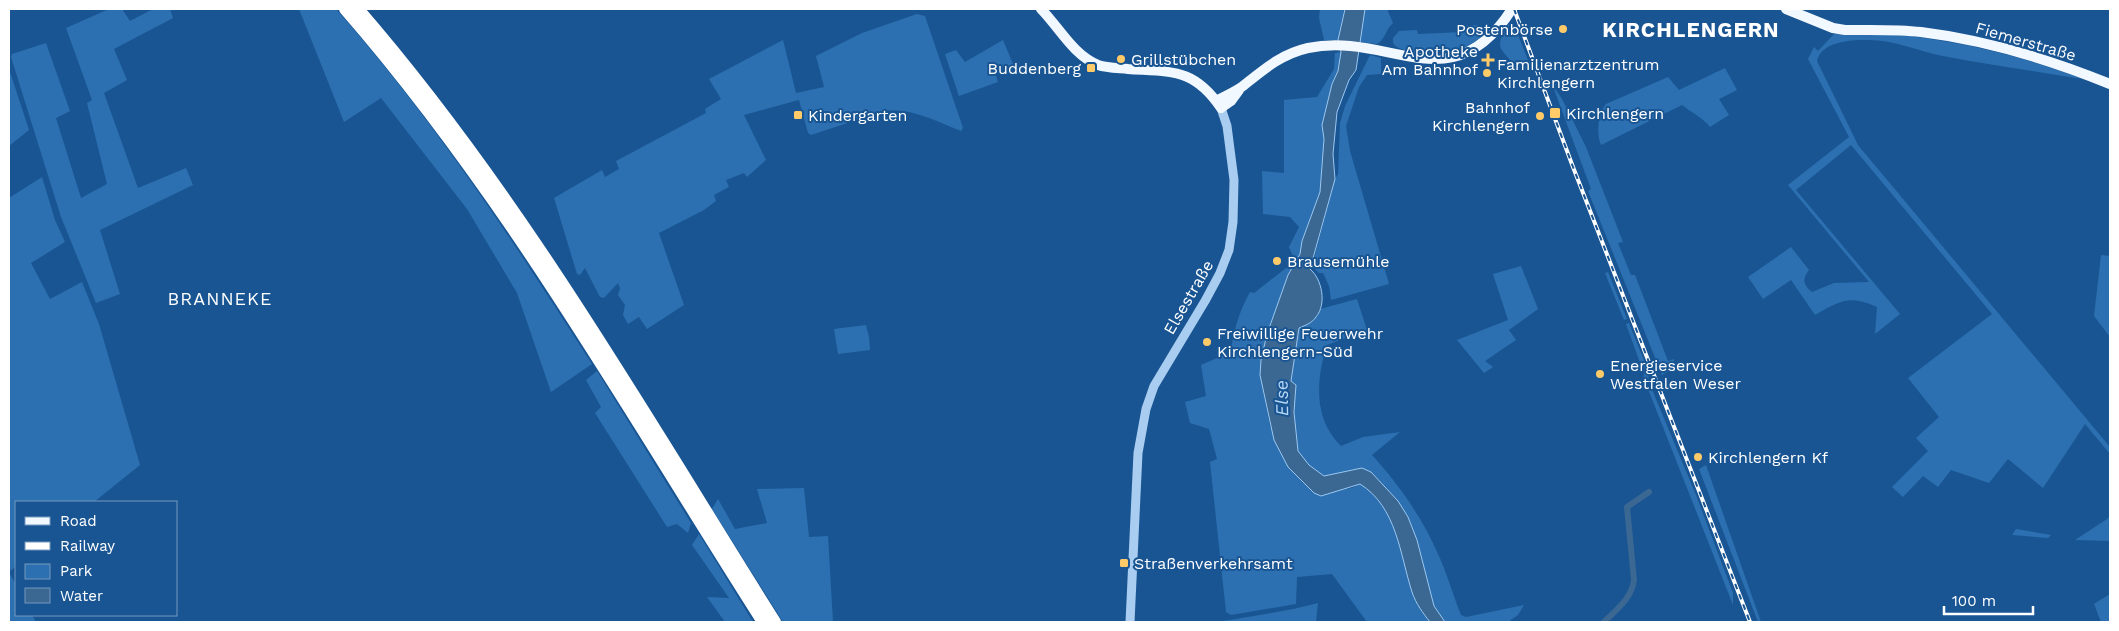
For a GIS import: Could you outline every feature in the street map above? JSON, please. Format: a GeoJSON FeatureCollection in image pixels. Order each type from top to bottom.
{"type":"FeatureCollection","features":[{"type":"Feature","properties":{"kind":"highway"},"geometry":{"type":"LineString","coordinates":[[345,9],[418,98],[478,179],[529,253],[763,622]]}},
{"type":"Feature","properties":{"kind":"highway"},"geometry":{"type":"LineString","coordinates":[[358,9],[426,92],[537,247],[603,348],[775,622]]}},
{"type":"Feature","properties":{"kind":"main road","name":"Elsestraße"},"geometry":{"type":"LineString","coordinates":[[1041,9],[1072,45],[1092,62],[1112,68],[1181,74],[1200,84],[1219,105]]}},
{"type":"Feature","properties":{"kind":"main road"},"geometry":{"type":"LineString","coordinates":[[1219,105],[1231,101],[1241,87],[1260,71],[1285,56],[1308,48],[1338,45],[1360,47],[1416,59],[1452,57],[1475,49],[1484,43],[1497,30],[1512,9]]}},
{"type":"Feature","properties":{"kind":"main road","name":"Fiemerstraße"},"geometry":{"type":"LineString","coordinates":[[1786,9],[1833,28],[1920,32],[1975,42],[2059,65],[2110,84]]}},
{"type":"Feature","properties":{"kind":"street","name":"Elsestraße"},"geometry":{"type":"LineString","coordinates":[[1130,622],[1138,454],[1146,409],[1154,386],[1205,301],[1220,273],[1229,250],[1233,222],[1234,180],[1227,126],[1219,105]]}},
{"type":"Feature","properties":{"kind":"green space"},"geometry":{"type":"Polygon","coordinates":[[[109,9],[122,9],[130,21],[153,9],[170,9],[173,18],[114,49],[127,80],[104,93],[138,188],[186,168],[193,185],[100,230],[120,294],[96,303],[61,217],[11,57],[12,54],[46,43],[70,111],[56,118],[81,198],[107,184],[87,103],[92,100],[66,28],[109,9]]]}},
{"type":"Feature","properties":{"kind":"green space"},"geometry":{"type":"Polygon","coordinates":[[[299,9],[336,9],[372,51],[406,93],[471,181],[592,364],[551,392],[517,293],[467,209],[381,98],[344,122],[299,9]]]}},
{"type":"Feature","properties":{"kind":"green space"},"geometry":{"type":"Polygon","coordinates":[[[1320,9],[1344,9],[1338,40],[1324,40],[1319,18],[1320,9]]]}},
{"type":"Feature","properties":{"kind":"green space"},"geometry":{"type":"Polygon","coordinates":[[[1365,9],[1387,9],[1393,23],[1382,40],[1377,44],[1359,42],[1365,9]]]}},
{"type":"Feature","properties":{"kind":"green space"},"geometry":{"type":"Polygon","coordinates":[[[917,14],[925,16],[963,128],[961,131],[923,116],[894,110],[884,111],[811,135],[808,133],[799,100],[744,115],[766,160],[747,177],[744,173],[726,180],[729,187],[714,195],[716,201],[704,210],[659,233],[684,305],[647,329],[639,317],[628,324],[623,315],[625,305],[618,295],[620,288],[618,283],[604,298],[600,297],[585,268],[580,275],[577,274],[554,198],[602,170],[605,177],[619,169],[616,161],[706,113],[705,109],[721,99],[709,79],[783,40],[796,93],[824,87],[816,56],[862,33],[917,14]]]}},
{"type":"Feature","properties":{"kind":"green space"},"geometry":{"type":"Polygon","coordinates":[[[1510,22],[1513,22],[1531,68],[1525,70],[1523,64],[1516,67],[1500,46],[1502,37],[1510,22]]]}},
{"type":"Feature","properties":{"kind":"green space"},"geometry":{"type":"Polygon","coordinates":[[[1477,25],[1480,27],[1483,35],[1468,46],[1453,50],[1414,52],[1397,47],[1393,43],[1393,38],[1399,31],[1417,30],[1418,34],[1463,32],[1464,26],[1477,25]]]}},
{"type":"Feature","properties":{"kind":"green space"},"geometry":{"type":"Polygon","coordinates":[[[1834,34],[1907,36],[1951,42],[2040,64],[2082,79],[1943,56],[1895,43],[1875,40],[1836,43],[1824,50],[1817,61],[1858,145],[2110,447],[2110,454],[2085,424],[2043,488],[2008,459],[1989,483],[1951,470],[1938,487],[1923,476],[1903,497],[1892,487],[1928,451],[1916,438],[1939,417],[1908,378],[1992,314],[1851,145],[1796,190],[1900,314],[1875,334],[1877,307],[1852,300],[1838,303],[1815,315],[1791,280],[1763,299],[1748,277],[1791,247],[1809,270],[1805,276],[1805,282],[1812,292],[1834,283],[1869,282],[1788,185],[1849,137],[1808,59],[1814,47],[1818,51],[1834,34]]]}},
{"type":"Feature","properties":{"kind":"green space"},"geometry":{"type":"Polygon","coordinates":[[[1003,40],[1013,64],[995,73],[998,82],[959,96],[945,54],[956,50],[965,62],[1003,40]]]}},
{"type":"Feature","properties":{"kind":"green space"},"geometry":{"type":"Polygon","coordinates":[[[1341,52],[1338,71],[1332,84],[1322,125],[1324,139],[1320,192],[1302,241],[1300,254],[1288,275],[1267,334],[1261,360],[1260,375],[1270,426],[1300,480],[1314,493],[1352,488],[1360,484],[1374,495],[1384,508],[1392,523],[1420,608],[1430,622],[1367,622],[1332,574],[1297,577],[1296,604],[1231,615],[1226,612],[1210,462],[1217,459],[1209,429],[1190,423],[1185,402],[1206,396],[1201,365],[1226,354],[1231,349],[1238,320],[1250,292],[1254,293],[1295,261],[1289,247],[1299,227],[1290,217],[1263,214],[1262,171],[1284,173],[1284,100],[1317,97],[1334,69],[1335,53],[1341,52]]]}},
{"type":"Feature","properties":{"kind":"green space"},"geometry":{"type":"Polygon","coordinates":[[[1370,55],[1381,58],[1381,74],[1367,75],[1359,87],[1346,126],[1350,151],[1389,284],[1331,300],[1329,286],[1323,273],[1319,273],[1312,266],[1335,179],[1338,174],[1340,123],[1345,106],[1370,55]]]}},
{"type":"Feature","properties":{"kind":"green space"},"geometry":{"type":"Polygon","coordinates":[[[1725,68],[1737,90],[1719,99],[1729,115],[1710,127],[1682,105],[1601,145],[1599,140],[1599,124],[1601,113],[1606,104],[1668,77],[1679,90],[1725,68]]]}},
{"type":"Feature","properties":{"kind":"green space"},"geometry":{"type":"Polygon","coordinates":[[[9,69],[29,130],[9,146],[9,69]]]}},
{"type":"Feature","properties":{"kind":"green space"},"geometry":{"type":"Polygon","coordinates":[[[1552,84],[1562,99],[1586,147],[1623,242],[1618,243],[1631,275],[1635,275],[1668,361],[1674,359],[1674,368],[1662,375],[1588,191],[1591,189],[1552,84]]]}},
{"type":"Feature","properties":{"kind":"green space"},"geometry":{"type":"Polygon","coordinates":[[[42,177],[55,220],[65,242],[31,263],[50,299],[82,282],[99,324],[140,465],[95,501],[15,501],[15,567],[9,572],[9,198],[42,177]]]}},
{"type":"Feature","properties":{"kind":"green space"},"geometry":{"type":"Polygon","coordinates":[[[2101,255],[2110,256],[2110,337],[2094,316],[2101,255]]]}},
{"type":"Feature","properties":{"kind":"green space"},"geometry":{"type":"Polygon","coordinates":[[[1521,266],[1538,309],[1509,330],[1516,340],[1485,361],[1493,367],[1484,373],[1457,340],[1508,320],[1493,274],[1521,266]]]}},
{"type":"Feature","properties":{"kind":"green space"},"geometry":{"type":"Polygon","coordinates":[[[1608,272],[1627,319],[1624,320],[1605,273],[1608,272]]]}},
{"type":"Feature","properties":{"kind":"green space"},"geometry":{"type":"Polygon","coordinates":[[[1357,299],[1367,330],[1327,345],[1323,358],[1319,398],[1325,424],[1341,446],[1363,437],[1400,432],[1372,455],[1400,489],[1425,528],[1441,561],[1461,615],[1466,617],[1524,605],[1518,615],[1508,622],[1445,622],[1434,606],[1417,540],[1398,501],[1371,472],[1362,468],[1324,476],[1309,465],[1298,451],[1294,412],[1296,385],[1291,381],[1299,328],[1318,316],[1320,309],[1357,299]]]}},
{"type":"Feature","properties":{"kind":"green space"},"geometry":{"type":"Polygon","coordinates":[[[1629,323],[1649,373],[1648,380],[1643,382],[1644,374],[1626,324],[1629,323]]]}},
{"type":"Feature","properties":{"kind":"green space"},"geometry":{"type":"Polygon","coordinates":[[[866,325],[870,350],[838,354],[834,329],[866,325]]]}},
{"type":"Feature","properties":{"kind":"green space"},"geometry":{"type":"Polygon","coordinates":[[[597,371],[691,523],[688,533],[677,524],[667,527],[595,413],[601,407],[586,380],[597,371]]]}},
{"type":"Feature","properties":{"kind":"green space"},"geometry":{"type":"Polygon","coordinates":[[[1651,387],[1696,495],[1733,593],[1733,605],[1648,389],[1651,387]]]}},
{"type":"Feature","properties":{"kind":"green space"},"geometry":{"type":"Polygon","coordinates":[[[1706,465],[1761,622],[1758,622],[1699,469],[1706,465]]]}},
{"type":"Feature","properties":{"kind":"green space"},"geometry":{"type":"Polygon","coordinates":[[[804,488],[809,537],[828,536],[833,622],[783,622],[712,509],[718,499],[735,529],[767,523],[757,489],[804,488]]]}},
{"type":"Feature","properties":{"kind":"green space"},"geometry":{"type":"Polygon","coordinates":[[[2110,516],[2110,541],[2075,540],[2107,519],[2110,516]]]}},
{"type":"Feature","properties":{"kind":"green space"},"geometry":{"type":"Polygon","coordinates":[[[2016,529],[2051,535],[2048,538],[2012,535],[2016,529]]]}},
{"type":"Feature","properties":{"kind":"green space"},"geometry":{"type":"Polygon","coordinates":[[[699,534],[753,622],[725,622],[707,597],[729,598],[692,545],[699,534]]]}},
{"type":"Feature","properties":{"kind":"green space"},"geometry":{"type":"Polygon","coordinates":[[[9,572],[15,583],[15,616],[33,616],[36,622],[9,622],[9,572]]]}},
{"type":"Feature","properties":{"kind":"green space"},"geometry":{"type":"Polygon","coordinates":[[[2110,594],[2110,622],[2101,622],[2094,604],[2110,594]]]}},
{"type":"Feature","properties":{"kind":"green space"},"geometry":{"type":"Polygon","coordinates":[[[1318,603],[1316,622],[1217,622],[1281,611],[1318,603]]]}},
{"type":"Feature","properties":{"kind":"water","name":"Else"},"geometry":{"type":"Polygon","coordinates":[[[1345,9],[1365,9],[1356,70],[1349,80],[1337,112],[1333,154],[1335,179],[1310,269],[1320,285],[1322,292],[1321,305],[1314,319],[1309,324],[1299,328],[1291,381],[1296,385],[1294,412],[1298,451],[1309,465],[1324,476],[1362,468],[1371,472],[1398,501],[1408,517],[1417,540],[1434,606],[1445,622],[1430,622],[1422,612],[1412,592],[1390,519],[1382,505],[1372,494],[1360,484],[1321,496],[1314,493],[1288,467],[1274,440],[1260,375],[1261,360],[1267,334],[1288,275],[1300,254],[1302,241],[1320,192],[1324,139],[1322,125],[1332,84],[1338,71],[1341,52],[1338,40],[1345,9]]]}},
{"type":"Feature","properties":{"kind":"waterway"},"geometry":{"type":"LineString","coordinates":[[1604,622],[1619,608],[1633,586],[1627,507],[1649,492]]}},
{"type":"Feature","properties":{"kind":"railway"},"geometry":{"type":"LineString","coordinates":[[1514,9],[1573,167],[1750,622]]}},
{"type":"Feature","properties":{"kind":"place","name":"Postenbörse"},"geometry":{"type":"Point","coordinates":[1563,29]}},
{"type":"Feature","properties":{"kind":"place","name":"Grillstübchen"},"geometry":{"type":"Point","coordinates":[1121,59]}},
{"type":"Feature","properties":{"kind":"place","name":"Apotheke Am Bahnhof"},"geometry":{"type":"Point","coordinates":[1488,60]}},
{"type":"Feature","properties":{"kind":"place","name":"Buddenberg"},"geometry":{"type":"Point","coordinates":[1091,68]}},
{"type":"Feature","properties":{"kind":"place","name":"Familienarztzentrum Kirchlengern"},"geometry":{"type":"Point","coordinates":[1487,73]}},
{"type":"Feature","properties":{"kind":"place","name":"Kirchlengern"},"geometry":{"type":"Point","coordinates":[1555,113]}},
{"type":"Feature","properties":{"kind":"place","name":"Kindergarten"},"geometry":{"type":"Point","coordinates":[798,115]}},
{"type":"Feature","properties":{"kind":"place","name":"Bahnhof Kirchlengern"},"geometry":{"type":"Point","coordinates":[1540,116]}},
{"type":"Feature","properties":{"kind":"place","name":"Brausemühle"},"geometry":{"type":"Point","coordinates":[1277,261]}},
{"type":"Feature","properties":{"kind":"place","name":"Freiwillige Feuerwehr Kirchlengern-Süd"},"geometry":{"type":"Point","coordinates":[1207,342]}},
{"type":"Feature","properties":{"kind":"place","name":"Energieservice Westfalen Weser"},"geometry":{"type":"Point","coordinates":[1600,374]}},
{"type":"Feature","properties":{"kind":"place","name":"Kirchlengern Kf"},"geometry":{"type":"Point","coordinates":[1698,457]}},
{"type":"Feature","properties":{"kind":"place","name":"Straßenverkehrsamt"},"geometry":{"type":"Point","coordinates":[1124,563]}},
{"type":"Feature","properties":{"kind":"district","name":"KIRCHLENGERN"},"geometry":{"type":"Point","coordinates":[1691,30]}},
{"type":"Feature","properties":{"kind":"district","name":"BRANNEKE"},"geometry":{"type":"Point","coordinates":[220,299]}}]}
